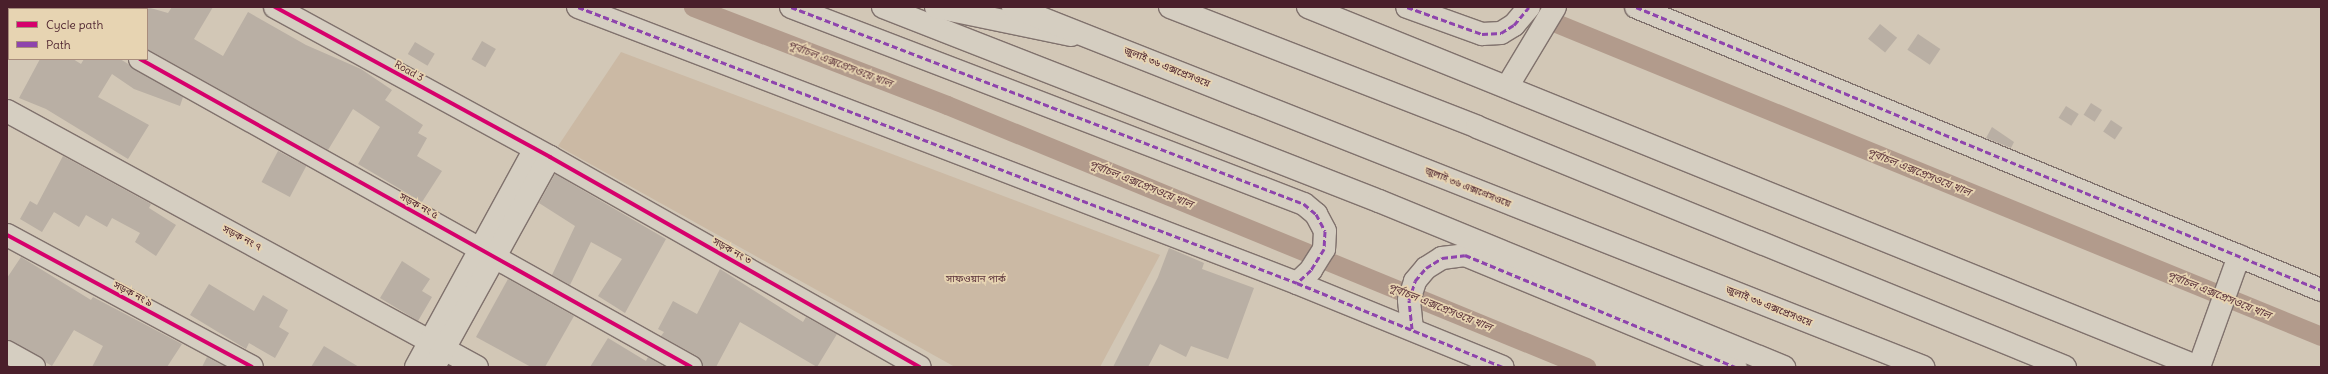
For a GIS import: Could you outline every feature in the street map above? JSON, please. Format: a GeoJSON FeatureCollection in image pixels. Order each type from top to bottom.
{"type":"FeatureCollection","features":[{"type":"Feature","properties":{"kind":"main road","name":"Road 3"},"geometry":{"type":"LineString","coordinates":[[275,7],[543,153]]}},
{"type":"Feature","properties":{"kind":"main road"},"geometry":{"type":"LineString","coordinates":[[578,7],[1297,283],[1503,367]]}},
{"type":"Feature","properties":{"kind":"main road"},"geometry":{"type":"LineString","coordinates":[[791,7],[1304,204],[1316,214],[1325,231],[1324,249],[1311,270],[1297,283]]}},
{"type":"Feature","properties":{"kind":"main road"},"geometry":{"type":"LineString","coordinates":[[883,7],[1379,200],[1784,367]]}},
{"type":"Feature","properties":{"kind":"main road"},"geometry":{"type":"LineString","coordinates":[[936,7],[1096,39]]}},
{"type":"Feature","properties":{"kind":"main road","name":"জুলাই ৩৬ এক্সপ্রেসওয়ে"},"geometry":{"type":"LineString","coordinates":[[1013,7],[1923,367]]}},
{"type":"Feature","properties":{"kind":"main road"},"geometry":{"type":"LineString","coordinates":[[1170,7],[1477,127],[2065,367]]}},
{"type":"Feature","properties":{"kind":"main road"},"geometry":{"type":"LineString","coordinates":[[1308,7],[2198,367],[2236,265]]}},
{"type":"Feature","properties":{"kind":"main road"},"geometry":{"type":"LineString","coordinates":[[1407,7],[1482,34],[1501,33],[1520,20],[1529,7]]}},
{"type":"Feature","properties":{"kind":"main road"},"geometry":{"type":"LineString","coordinates":[[1507,87],[1555,7]]}},
{"type":"Feature","properties":{"kind":"main road"},"geometry":{"type":"LineString","coordinates":[[1636,7],[2236,265],[2321,290]]}},
{"type":"Feature","properties":{"kind":"main road","name":"সড়ক নং ৫"},"geometry":{"type":"LineString","coordinates":[[142,60],[691,367]]}},
{"type":"Feature","properties":{"kind":"main road","name":"সড়ক নং ৭"},"geometry":{"type":"LineString","coordinates":[[7,111],[436,352],[477,367]]}},
{"type":"Feature","properties":{"kind":"main road"},"geometry":{"type":"LineString","coordinates":[[416,367],[436,352],[543,153]]}},
{"type":"Feature","properties":{"kind":"main road","name":"সড়ক নং ৩"},"geometry":{"type":"LineString","coordinates":[[543,153],[920,367]]}},
{"type":"Feature","properties":{"kind":"main road","name":"সড়ক নং ৯"},"geometry":{"type":"LineString","coordinates":[[7,235],[252,367]]}},
{"type":"Feature","properties":{"kind":"main road"},"geometry":{"type":"LineString","coordinates":[[1412,330],[1409,300],[1415,281],[1426,268],[1442,258],[1465,255],[1736,367]]}},
{"type":"Feature","properties":{"kind":"main road"},"geometry":{"type":"LineString","coordinates":[[7,352],[34,367]]}},
{"type":"Feature","properties":{"kind":"green space","name":"সাফওয়ান পার্ক"},"geometry":{"type":"Polygon","coordinates":[[[621,52],[1160,255],[1100,367],[955,367],[558,146],[621,52]]]}},
{"type":"Feature","properties":{"kind":"building"},"geometry":{"type":"Polygon","coordinates":[[[172,7],[213,7],[194,39],[223,56],[248,12],[306,45],[361,69],[392,90],[385,100],[423,125],[418,133],[427,138],[417,156],[442,171],[422,202],[358,164],[380,127],[353,109],[328,150],[148,50],[147,8],[168,13],[172,7]]]}},
{"type":"Feature","properties":{"kind":"building"},"geometry":{"type":"Polygon","coordinates":[[[1880,24],[1897,38],[1885,53],[1868,39],[1880,24]]]}},
{"type":"Feature","properties":{"kind":"building"},"geometry":{"type":"Polygon","coordinates":[[[1918,34],[1940,49],[1930,65],[1907,50],[1918,34]]]}},
{"type":"Feature","properties":{"kind":"building"},"geometry":{"type":"Polygon","coordinates":[[[482,41],[496,49],[485,67],[472,59],[482,41]]]}},
{"type":"Feature","properties":{"kind":"building"},"geometry":{"type":"Polygon","coordinates":[[[415,42],[435,54],[428,66],[408,54],[415,42]]]}},
{"type":"Feature","properties":{"kind":"building"},"geometry":{"type":"Polygon","coordinates":[[[39,60],[75,60],[81,64],[83,60],[122,60],[183,97],[180,106],[134,89],[112,74],[98,97],[149,125],[128,159],[46,109],[19,98],[39,60]]]}},
{"type":"Feature","properties":{"kind":"building"},"geometry":{"type":"Polygon","coordinates":[[[2091,103],[2102,110],[2095,122],[2084,115],[2091,103]]]}},
{"type":"Feature","properties":{"kind":"building"},"geometry":{"type":"Polygon","coordinates":[[[2066,106],[2079,114],[2071,126],[2059,118],[2066,106]]]}},
{"type":"Feature","properties":{"kind":"building"},"geometry":{"type":"Polygon","coordinates":[[[2111,120],[2123,128],[2115,139],[2103,132],[2111,120]]]}},
{"type":"Feature","properties":{"kind":"building"},"geometry":{"type":"Polygon","coordinates":[[[1992,127],[2014,142],[2011,148],[1986,138],[1992,127]]]}},
{"type":"Feature","properties":{"kind":"building"},"geometry":{"type":"Polygon","coordinates":[[[278,151],[306,166],[290,197],[262,182],[278,151]]]}},
{"type":"Feature","properties":{"kind":"building"},"geometry":{"type":"Polygon","coordinates":[[[63,156],[151,204],[149,208],[176,225],[156,256],[135,242],[140,233],[112,218],[107,227],[86,215],[79,227],[54,212],[42,232],[20,219],[30,201],[37,205],[63,156]]]}},
{"type":"Feature","properties":{"kind":"building"},"geometry":{"type":"Polygon","coordinates":[[[555,174],[666,239],[625,313],[598,296],[622,259],[591,242],[570,285],[552,275],[575,226],[539,203],[555,174]]]}},
{"type":"Feature","properties":{"kind":"building"},"geometry":{"type":"Polygon","coordinates":[[[1169,248],[1204,263],[1202,269],[1254,288],[1228,359],[1191,346],[1186,357],[1160,344],[1148,367],[1113,367],[1158,277],[1169,248]]]}},
{"type":"Feature","properties":{"kind":"building"},"geometry":{"type":"Polygon","coordinates":[[[21,257],[91,300],[93,297],[182,344],[167,367],[92,367],[103,346],[74,330],[52,366],[7,340],[7,278],[21,257]]]}},
{"type":"Feature","properties":{"kind":"building"},"geometry":{"type":"Polygon","coordinates":[[[402,261],[430,279],[422,291],[432,297],[418,321],[380,298],[402,261]]]}},
{"type":"Feature","properties":{"kind":"building"},"geometry":{"type":"Polygon","coordinates":[[[720,269],[803,322],[806,317],[837,334],[817,367],[740,322],[716,367],[703,367],[697,356],[661,336],[664,332],[658,329],[673,301],[697,314],[720,269]]]}},
{"type":"Feature","properties":{"kind":"building"},"geometry":{"type":"Polygon","coordinates":[[[508,279],[574,316],[545,367],[531,367],[476,337],[508,279]]]}},
{"type":"Feature","properties":{"kind":"building"},"geometry":{"type":"Polygon","coordinates":[[[209,284],[254,311],[263,295],[288,310],[279,327],[289,333],[275,358],[249,343],[246,349],[190,315],[209,284]]]}},
{"type":"Feature","properties":{"kind":"building"},"geometry":{"type":"Polygon","coordinates":[[[608,338],[646,361],[648,357],[665,367],[590,367],[608,338]]]}},
{"type":"Feature","properties":{"kind":"building"},"geometry":{"type":"Polygon","coordinates":[[[324,346],[359,367],[311,367],[324,346]]]}},
{"type":"Feature","properties":{"kind":"building"},"geometry":{"type":"Polygon","coordinates":[[[207,357],[226,367],[202,367],[207,357]]]}},
{"type":"Feature","properties":{"kind":"waterway","name":"পূর্বাচল এক্সপ্রেসওয়ে খাল"},"geometry":{"type":"LineString","coordinates":[[693,7],[947,105],[1586,367]]}},
{"type":"Feature","properties":{"kind":"waterway","name":"পূর্বাচল এক্সপ্রেসওয়ে খাল"},"geometry":{"type":"LineString","coordinates":[[1534,14],[2321,336]]}},
{"type":"Feature","properties":{"kind":"marked path"},"geometry":{"type":"LineString","coordinates":[[578,7],[1297,283],[1503,367]]}},
{"type":"Feature","properties":{"kind":"marked path"},"geometry":{"type":"LineString","coordinates":[[791,7],[1304,204],[1316,214],[1325,231],[1324,249],[1311,270],[1297,283]]}},
{"type":"Feature","properties":{"kind":"marked path"},"geometry":{"type":"LineString","coordinates":[[1407,7],[1482,34],[1501,33],[1514,25],[1529,7]]}},
{"type":"Feature","properties":{"kind":"marked path"},"geometry":{"type":"LineString","coordinates":[[1636,7],[2321,290]]}},
{"type":"Feature","properties":{"kind":"marked path"},"geometry":{"type":"LineString","coordinates":[[1412,329],[1409,300],[1415,281],[1426,268],[1442,258],[1465,255],[1736,367]]}},
{"type":"Feature","properties":{"kind":"cycle path"},"geometry":{"type":"LineString","coordinates":[[275,7],[550,157],[920,367]]}},
{"type":"Feature","properties":{"kind":"cycle path"},"geometry":{"type":"LineString","coordinates":[[142,60],[691,367]]}},
{"type":"Feature","properties":{"kind":"cycle path"},"geometry":{"type":"LineString","coordinates":[[7,235],[252,367]]}}]}
